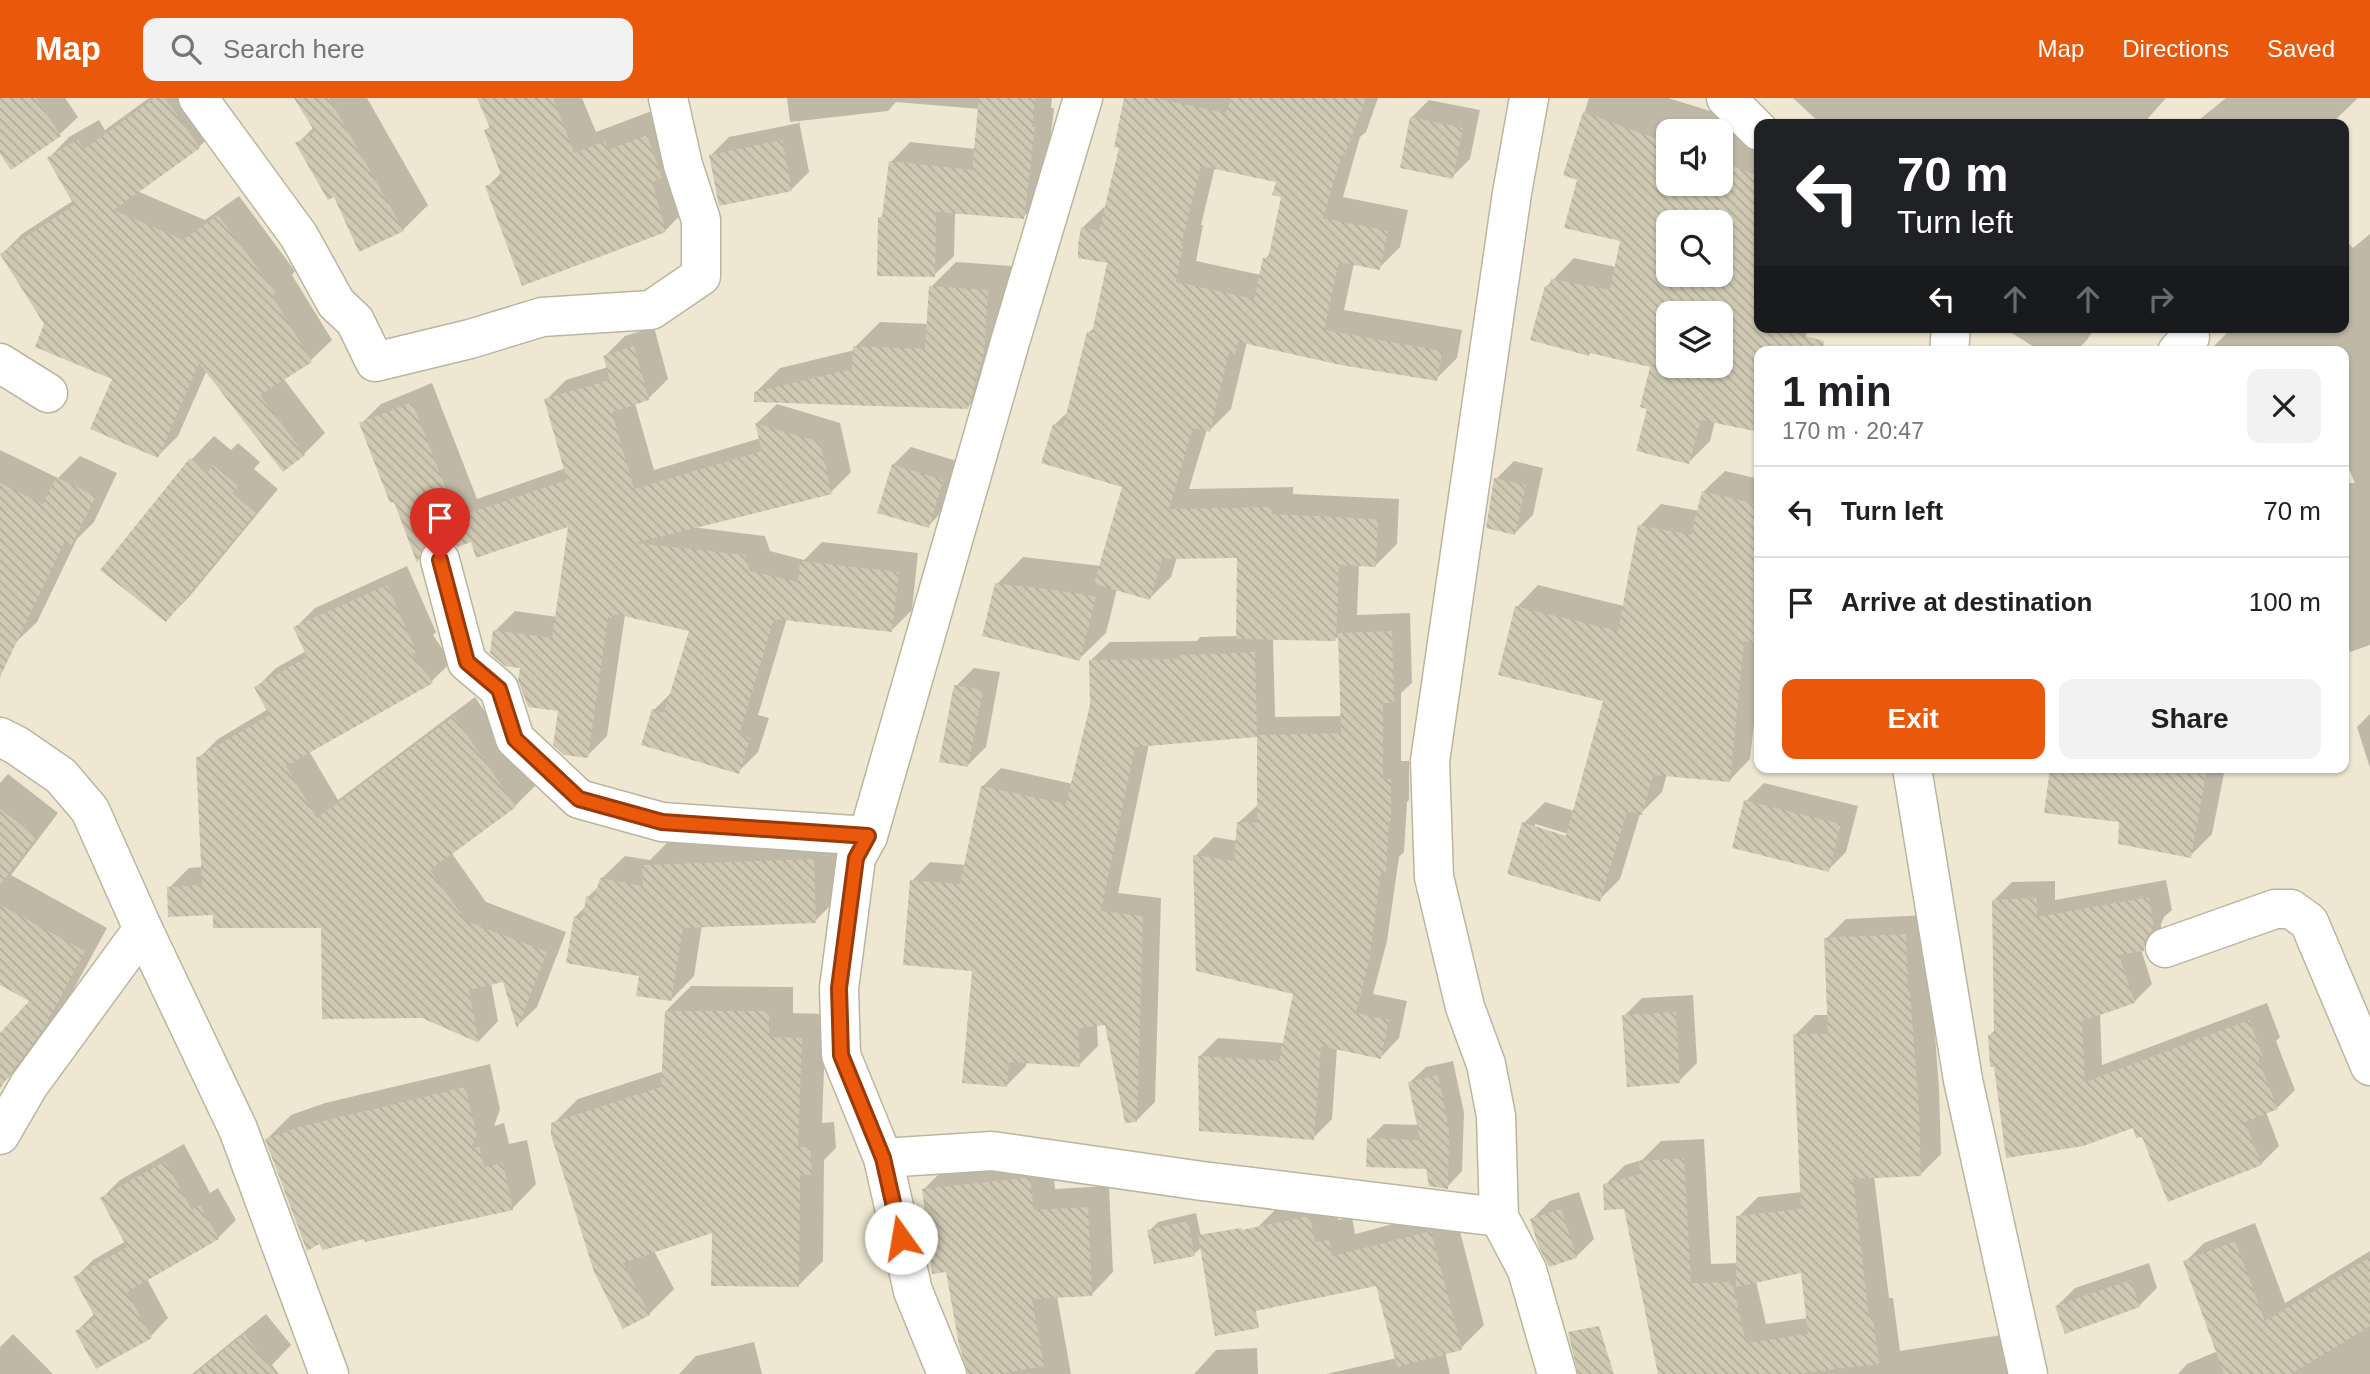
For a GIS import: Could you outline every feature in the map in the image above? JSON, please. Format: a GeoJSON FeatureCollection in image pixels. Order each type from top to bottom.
{"type":"FeatureCollection","features":[{"type":"Feature","properties":{"kind":"street"},"geometry":{"type":"LineString","coordinates":[[198,98],[299,236],[336,303],[355,321],[375,362],[470,339],[542,317],[652,310],[701,276],[701,220],[683,165],[668,98]]}},
{"type":"Feature","properties":{"kind":"street"},"geometry":{"type":"LineString","coordinates":[[947,1374],[913,1291],[883,1158],[841,1055],[839,988],[856,858],[868,836],[1083,98]]}},
{"type":"Feature","properties":{"kind":"street"},"geometry":{"type":"LineString","coordinates":[[1529,98],[1512,193],[1430,761],[1434,877],[1465,1007],[1486,1064],[1496,1116],[1499,1217],[1527,1270],[1557,1374]]}},
{"type":"Feature","properties":{"kind":"street"},"geometry":{"type":"LineString","coordinates":[[1726,98],[1754,126]]}},
{"type":"Feature","properties":{"kind":"street"},"geometry":{"type":"LineString","coordinates":[[0,363],[48,393]]}},
{"type":"Feature","properties":{"kind":"street"},"geometry":{"type":"LineString","coordinates":[[440,560],[467,662],[499,689],[515,739],[579,799],[662,822],[868,836]]}},
{"type":"Feature","properties":{"kind":"street"},"geometry":{"type":"LineString","coordinates":[[0,737],[61,776],[90,810],[238,1129],[329,1374]]}},
{"type":"Feature","properties":{"kind":"street"},"geometry":{"type":"LineString","coordinates":[[1913,773],[1963,1080],[2028,1374]]}},
{"type":"Feature","properties":{"kind":"street"},"geometry":{"type":"LineString","coordinates":[[2165,948],[2274,909],[2291,909],[2309,922],[2370,1066]]}},
{"type":"Feature","properties":{"kind":"street"},"geometry":{"type":"LineString","coordinates":[[0,1135],[29,1085],[143,929]]}},
{"type":"Feature","properties":{"kind":"street"},"geometry":{"type":"LineString","coordinates":[[883,1158],[992,1151],[1202,1181],[1499,1217]]}},
{"type":"Feature","properties":{"kind":"building"},"geometry":{"type":"Polygon","coordinates":[[[0,98],[36,98],[61,136],[11,170],[0,154],[0,98]]]}},
{"type":"Feature","properties":{"kind":"building"},"geometry":{"type":"Polygon","coordinates":[[[155,98],[165,98],[200,148],[114,210],[183,240],[218,215],[276,293],[272,296],[312,362],[260,395],[305,455],[283,472],[199,363],[158,458],[90,429],[112,379],[35,347],[44,324],[0,254],[74,205],[47,158],[78,139],[84,149],[155,98]]]}},
{"type":"Feature","properties":{"kind":"building"},"geometry":{"type":"Polygon","coordinates":[[[294,98],[329,98],[404,231],[359,252],[334,197],[328,200],[295,143],[315,132],[294,98]]]}},
{"type":"Feature","properties":{"kind":"building"},"geometry":{"type":"Polygon","coordinates":[[[477,98],[553,98],[574,153],[605,141],[608,150],[647,135],[662,178],[652,182],[666,232],[522,286],[485,186],[503,180],[484,130],[490,128],[477,98]]]}},
{"type":"Feature","properties":{"kind":"building"},"geometry":{"type":"Polygon","coordinates":[[[979,98],[1035,98],[1032,127],[1035,127],[1024,219],[936,212],[935,277],[877,276],[878,217],[882,217],[889,161],[972,170],[979,98]]]}},
{"type":"Feature","properties":{"kind":"building"},"geometry":{"type":"Polygon","coordinates":[[[1124,98],[1153,98],[1226,113],[1231,98],[1366,98],[1345,155],[1342,154],[1323,218],[1388,231],[1380,270],[1339,262],[1324,330],[1442,351],[1437,381],[1341,365],[1238,342],[1235,354],[1229,353],[1210,432],[1193,428],[1169,509],[1272,507],[1272,514],[1378,519],[1376,567],[1339,565],[1336,641],[1236,639],[1237,558],[1162,559],[1150,600],[1094,584],[1122,487],[1041,463],[1053,424],[1063,427],[1087,332],[1092,333],[1107,263],[1078,258],[1078,245],[1081,227],[1099,231],[1119,148],[1114,147],[1124,98]],[[1201,166],[1181,245],[1183,246],[1176,282],[1254,299],[1263,258],[1268,259],[1281,197],[1272,195],[1276,182],[1201,166]]]}},
{"type":"Feature","properties":{"kind":"building"},"geometry":{"type":"Polygon","coordinates":[[[1583,112],[1656,139],[1656,196],[1733,196],[1733,167],[1754,174],[1754,333],[1793,333],[1824,341],[1824,346],[1754,346],[1754,431],[1701,420],[1689,464],[1636,451],[1647,409],[1640,407],[1650,367],[1590,353],[1589,356],[1530,340],[1545,286],[1549,287],[1551,279],[1610,290],[1620,241],[1564,228],[1577,180],[1563,175],[1583,112]]]}},
{"type":"Feature","properties":{"kind":"building"},"geometry":{"type":"Polygon","coordinates":[[[1410,117],[1463,128],[1453,179],[1400,168],[1410,117]]]}},
{"type":"Feature","properties":{"kind":"building"},"geometry":{"type":"Polygon","coordinates":[[[782,140],[792,191],[719,206],[709,155],[782,140]]]}},
{"type":"Feature","properties":{"kind":"building"},"geometry":{"type":"Polygon","coordinates":[[[929,286],[988,290],[984,352],[968,409],[754,402],[754,392],[852,369],[853,346],[925,349],[929,286]]]}},
{"type":"Feature","properties":{"kind":"building"},"geometry":{"type":"Polygon","coordinates":[[[634,346],[649,400],[612,412],[634,489],[762,451],[755,423],[820,442],[832,494],[635,543],[745,555],[750,571],[798,582],[800,561],[899,572],[892,632],[774,619],[739,735],[750,738],[739,774],[641,745],[652,709],[664,713],[689,631],[615,614],[614,618],[608,617],[588,758],[564,755],[553,745],[558,711],[528,707],[518,680],[520,668],[505,666],[490,653],[493,630],[552,638],[568,527],[476,558],[471,542],[457,547],[446,539],[435,539],[424,545],[417,563],[359,423],[412,402],[457,517],[567,480],[544,399],[610,380],[603,356],[634,346]]]}},
{"type":"Feature","properties":{"kind":"building"},"geometry":{"type":"Polygon","coordinates":[[[190,458],[207,473],[213,465],[238,486],[232,493],[256,513],[166,622],[100,570],[190,458]]]}},
{"type":"Feature","properties":{"kind":"building"},"geometry":{"type":"Polygon","coordinates":[[[892,464],[943,480],[929,528],[877,513],[892,464]]]}},
{"type":"Feature","properties":{"kind":"building"},"geometry":{"type":"Polygon","coordinates":[[[56,477],[96,496],[71,546],[65,541],[0,677],[0,483],[43,504],[56,477]]]}},
{"type":"Feature","properties":{"kind":"building"},"geometry":{"type":"Polygon","coordinates":[[[1494,478],[1526,485],[1515,535],[1486,528],[1494,478]]]}},
{"type":"Feature","properties":{"kind":"building"},"geometry":{"type":"Polygon","coordinates":[[[1702,491],[1754,504],[1754,643],[1744,641],[1730,782],[1653,775],[1642,815],[1627,811],[1600,902],[1507,874],[1522,822],[1566,836],[1603,701],[1498,675],[1515,606],[1618,631],[1638,525],[1691,535],[1702,491]]]}},
{"type":"Feature","properties":{"kind":"building"},"geometry":{"type":"Polygon","coordinates":[[[995,583],[1096,597],[1080,661],[982,636],[995,583]]]}},
{"type":"Feature","properties":{"kind":"building"},"geometry":{"type":"Polygon","coordinates":[[[387,585],[417,653],[411,652],[433,683],[286,766],[317,818],[454,716],[516,807],[430,870],[466,921],[547,952],[517,1029],[503,982],[469,990],[479,1043],[422,1018],[322,1019],[321,928],[213,928],[213,915],[168,917],[167,887],[202,885],[196,758],[269,715],[254,687],[307,657],[293,627],[387,585]]]}},
{"type":"Feature","properties":{"kind":"building"},"geometry":{"type":"Polygon","coordinates":[[[1392,631],[1394,703],[1383,703],[1383,779],[1391,779],[1391,821],[1386,873],[1381,873],[1369,961],[1356,1013],[1389,1020],[1381,1059],[1321,1046],[1314,1140],[1199,1131],[1198,1056],[1279,1061],[1293,994],[1196,971],[1193,855],[1234,861],[1237,822],[1257,823],[1257,737],[1135,747],[1101,911],[1143,916],[1137,1122],[1125,1123],[1105,1025],[1078,1028],[1080,1067],[1009,1062],[1007,1087],[962,1083],[972,971],[903,965],[910,880],[960,884],[981,786],[1066,804],[1090,705],[1089,660],[1180,659],[1180,655],[1255,652],[1257,735],[1341,733],[1338,633],[1392,631]]]}},
{"type":"Feature","properties":{"kind":"building"},"geometry":{"type":"Polygon","coordinates":[[[954,685],[983,690],[968,767],[939,762],[954,685]]]}},
{"type":"Feature","properties":{"kind":"building"},"geometry":{"type":"Polygon","coordinates":[[[2049,773],[2206,773],[2191,858],[2118,844],[2119,822],[2044,813],[2049,773]]]}},
{"type":"Feature","properties":{"kind":"building"},"geometry":{"type":"Polygon","coordinates":[[[1744,800],[1841,824],[1829,872],[1732,848],[1744,800]]]}},
{"type":"Feature","properties":{"kind":"building"},"geometry":{"type":"Polygon","coordinates":[[[0,809],[37,837],[0,885],[0,809]]]}},
{"type":"Feature","properties":{"kind":"building"},"geometry":{"type":"Polygon","coordinates":[[[814,859],[816,923],[683,928],[671,1001],[636,996],[639,976],[566,963],[574,916],[583,918],[586,896],[594,898],[600,878],[643,886],[642,865],[814,859]]]}},
{"type":"Feature","properties":{"kind":"building"},"geometry":{"type":"Polygon","coordinates":[[[2149,897],[2154,929],[2148,934],[2144,951],[2119,955],[2135,1003],[2082,1021],[2085,1082],[2249,1020],[2263,1057],[2258,1059],[2278,1109],[2245,1122],[2262,1165],[2168,1202],[2142,1137],[2136,1138],[2133,1128],[2083,1146],[2006,1158],[1994,1067],[1990,1067],[1988,1035],[1994,1034],[1992,900],[2037,898],[2037,917],[2149,897]]]}},
{"type":"Feature","properties":{"kind":"building"},"geometry":{"type":"Polygon","coordinates":[[[0,905],[85,951],[44,1028],[0,1088],[0,1033],[29,1001],[0,985],[0,905]]]}},
{"type":"Feature","properties":{"kind":"building"},"geometry":{"type":"Polygon","coordinates":[[[1906,934],[1921,1176],[1853,1179],[1869,1318],[1873,1317],[1879,1364],[1796,1374],[1658,1374],[1624,1209],[1604,1210],[1603,1184],[1640,1174],[1639,1161],[1684,1158],[1691,1283],[1732,1282],[1746,1343],[1808,1334],[1801,1273],[1736,1287],[1736,1216],[1801,1209],[1793,1034],[1828,1034],[1824,938],[1906,934]]]}},
{"type":"Feature","properties":{"kind":"building"},"geometry":{"type":"Polygon","coordinates":[[[665,1011],[769,1011],[769,1037],[802,1038],[798,1147],[810,1146],[812,1174],[800,1176],[799,1287],[711,1286],[712,1233],[623,1263],[650,1315],[623,1329],[594,1272],[551,1135],[551,1123],[661,1087],[665,1011]]]}},
{"type":"Feature","properties":{"kind":"building"},"geometry":{"type":"Polygon","coordinates":[[[1676,1012],[1680,1083],[1627,1087],[1622,1015],[1676,1012]]]}},
{"type":"Feature","properties":{"kind":"building"},"geometry":{"type":"Polygon","coordinates":[[[1438,1075],[1449,1130],[1448,1189],[1429,1186],[1426,1169],[1366,1167],[1367,1138],[1420,1140],[1408,1082],[1438,1075]]]}},
{"type":"Feature","properties":{"kind":"building"},"geometry":{"type":"Polygon","coordinates":[[[465,1087],[477,1135],[471,1149],[479,1146],[484,1167],[503,1163],[513,1210],[365,1242],[364,1239],[323,1250],[319,1244],[307,1251],[265,1139],[299,1127],[465,1087]]]}},
{"type":"Feature","properties":{"kind":"building"},"geometry":{"type":"Polygon","coordinates":[[[165,1161],[192,1210],[200,1205],[219,1239],[127,1292],[152,1338],[96,1369],[75,1331],[96,1319],[73,1277],[127,1247],[100,1198],[165,1161]]]}},
{"type":"Feature","properties":{"kind":"building"},"geometry":{"type":"Polygon","coordinates":[[[1030,1179],[1034,1210],[1088,1207],[1092,1296],[1032,1299],[1044,1366],[1001,1374],[968,1374],[959,1345],[946,1272],[932,1274],[922,1189],[1030,1179]]]}},
{"type":"Feature","properties":{"kind":"building"},"geometry":{"type":"Polygon","coordinates":[[[1561,1209],[1577,1258],[1549,1267],[1538,1245],[1530,1219],[1561,1209]]]}},
{"type":"Feature","properties":{"kind":"building"},"geometry":{"type":"Polygon","coordinates":[[[1310,1216],[1315,1242],[1329,1240],[1332,1256],[1431,1231],[1462,1350],[1397,1367],[1376,1286],[1256,1311],[1259,1328],[1215,1336],[1198,1235],[1241,1228],[1242,1230],[1310,1216]]]}},
{"type":"Feature","properties":{"kind":"building"},"geometry":{"type":"Polygon","coordinates":[[[1188,1221],[1195,1256],[1154,1264],[1147,1230],[1188,1221]]]}},
{"type":"Feature","properties":{"kind":"building"},"geometry":{"type":"Polygon","coordinates":[[[2235,1241],[2265,1321],[2370,1257],[2370,1326],[2291,1374],[2224,1374],[2183,1261],[2235,1241]]]}},
{"type":"Feature","properties":{"kind":"building"},"geometry":{"type":"Polygon","coordinates":[[[2131,1280],[2140,1307],[2065,1334],[2055,1306],[2131,1280]]]}},
{"type":"Feature","properties":{"kind":"building"},"geometry":{"type":"Polygon","coordinates":[[[1599,1326],[1614,1374],[1578,1374],[1568,1332],[1599,1326]]]}},
{"type":"Feature","properties":{"kind":"building"},"geometry":{"type":"Polygon","coordinates":[[[244,1334],[276,1374],[194,1374],[244,1334]]]}},
{"type":"Feature","properties":{"kind":"route"},"geometry":{"type":"LineString","coordinates":[[440,560],[467,662],[499,689],[515,739],[579,799],[662,822],[868,836],[856,858],[839,988],[841,1055],[883,1158],[901,1238]]}}]}
